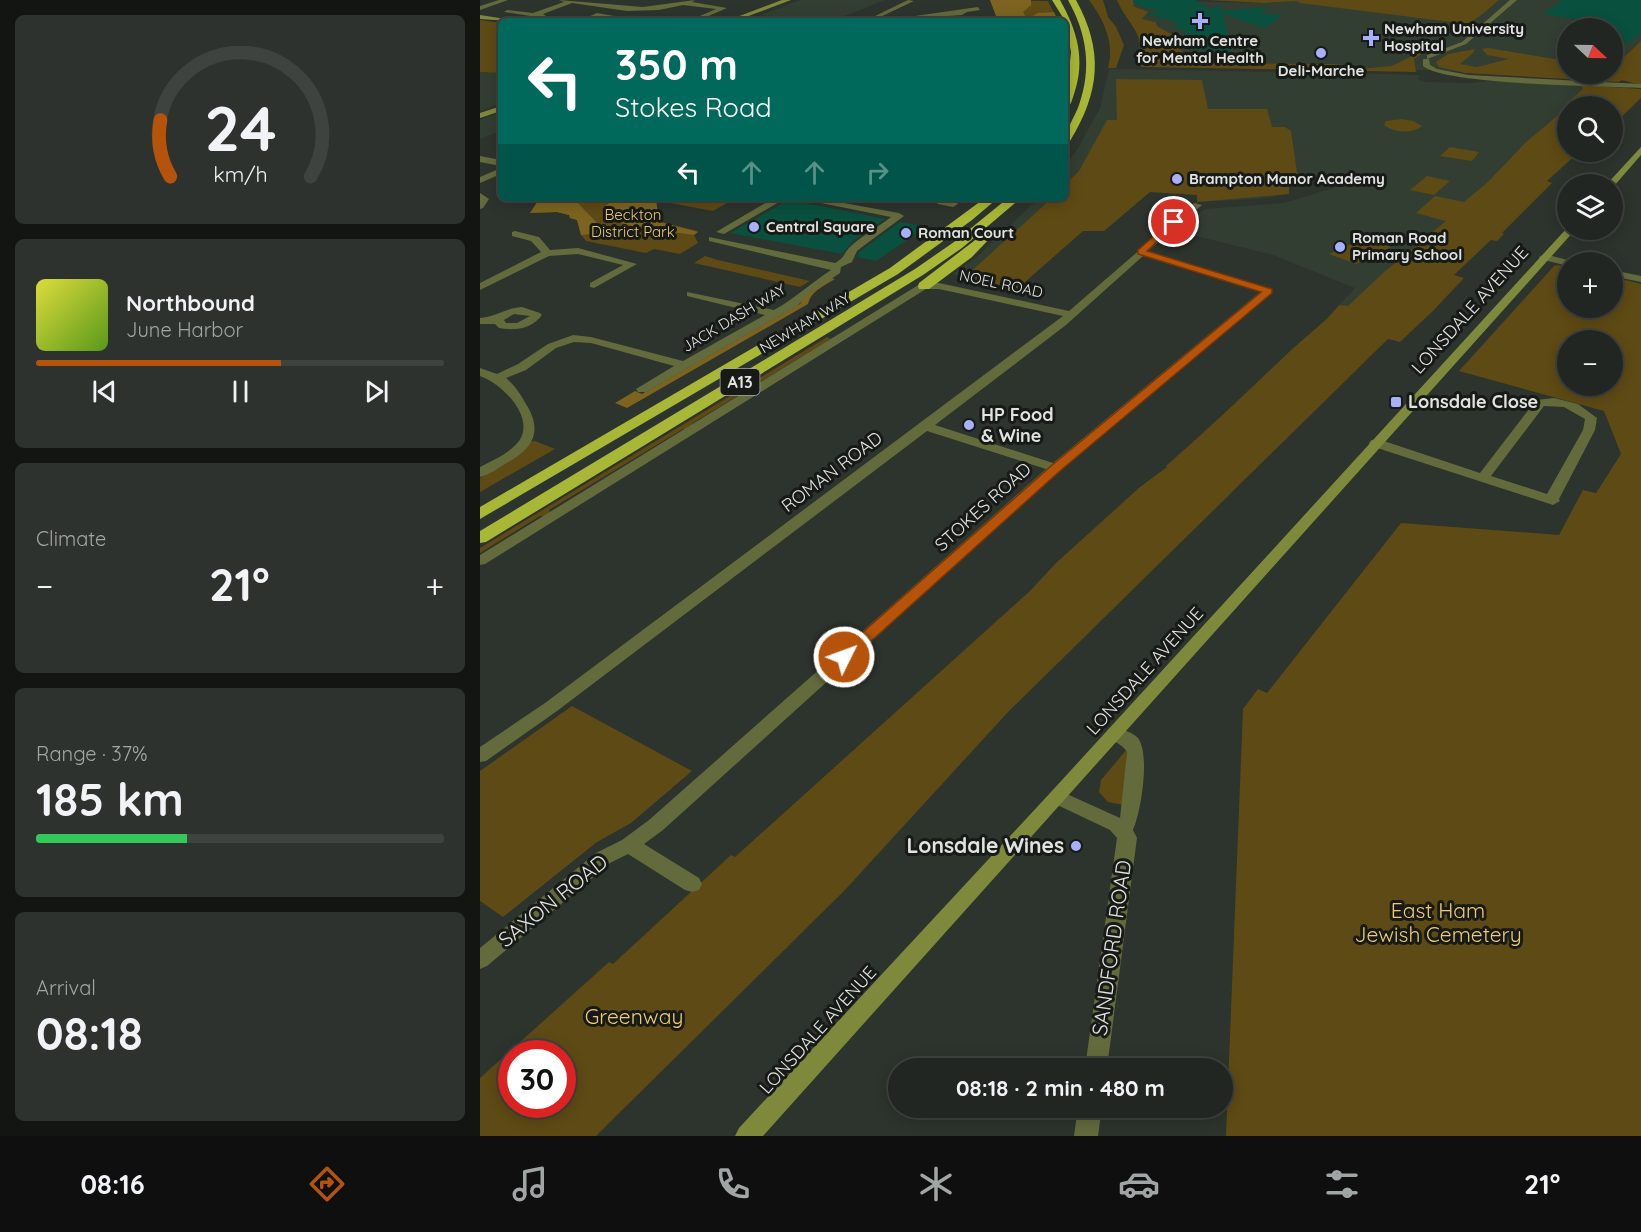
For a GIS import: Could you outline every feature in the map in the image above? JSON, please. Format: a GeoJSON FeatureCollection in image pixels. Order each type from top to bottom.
{"type":"FeatureCollection","features":[{"type":"Feature","properties":{"kind":"highway"},"geometry":{"type":"LineString","coordinates":[[1056,0],[1067,18]]}},
{"type":"Feature","properties":{"kind":"highway"},"geometry":{"type":"LineString","coordinates":[[1068,136],[1084,107],[1090,88],[1092,69],[1090,40],[1082,16],[1072,0]]}},
{"type":"Feature","properties":{"kind":"highway"},"geometry":{"type":"LineString","coordinates":[[1068,20],[1077,49],[1077,67],[1068,96]]}},
{"type":"Feature","properties":{"kind":"highway","name":"NEWHAM WAY"},"geometry":{"type":"LineString","coordinates":[[480,514],[894,271],[988,201]]}},
{"type":"Feature","properties":{"kind":"highway","name":"NEWHAM WAY"},"geometry":{"type":"LineString","coordinates":[[480,538],[919,272],[994,217],[1012,201]]}},
{"type":"Feature","properties":{"kind":"highway"},"geometry":{"type":"LineString","coordinates":[[924,286],[968,254],[989,232],[994,217]]}},
{"type":"Feature","properties":{"kind":"street"},"geometry":{"type":"LineString","coordinates":[[483,6],[504,0]]}},
{"type":"Feature","properties":{"kind":"street"},"geometry":{"type":"LineString","coordinates":[[562,0],[638,9],[661,9],[692,0]]}},
{"type":"Feature","properties":{"kind":"street"},"geometry":{"type":"LineString","coordinates":[[738,18],[788,0]]}},
{"type":"Feature","properties":{"kind":"street"},"geometry":{"type":"LineString","coordinates":[[1514,0],[1464,43],[1428,59],[1427,66],[1435,71],[1469,76],[1641,86]]}},
{"type":"Feature","properties":{"kind":"street"},"geometry":{"type":"LineString","coordinates":[[534,15],[573,1]]}},
{"type":"Feature","properties":{"kind":"street"},"geometry":{"type":"LineString","coordinates":[[876,17],[909,2],[922,5]]}},
{"type":"Feature","properties":{"kind":"street"},"geometry":{"type":"LineString","coordinates":[[684,3],[724,8],[699,18]]}},
{"type":"Feature","properties":{"kind":"street"},"geometry":{"type":"LineString","coordinates":[[614,18],[638,9]]}},
{"type":"Feature","properties":{"kind":"street"},"geometry":{"type":"LineString","coordinates":[[931,18],[962,15],[965,10],[978,9]]}},
{"type":"Feature","properties":{"kind":"street"},"geometry":{"type":"LineString","coordinates":[[892,10],[918,18]]}},
{"type":"Feature","properties":{"kind":"street"},"geometry":{"type":"LineString","coordinates":[[507,12],[543,16]]}},
{"type":"Feature","properties":{"kind":"street"},"geometry":{"type":"LineString","coordinates":[[589,18],[597,15],[617,17]]}},
{"type":"Feature","properties":{"kind":"street"},"geometry":{"type":"LineString","coordinates":[[480,17],[498,20]]}},
{"type":"Feature","properties":{"kind":"street"},"geometry":{"type":"LineString","coordinates":[[480,116],[498,109]]}},
{"type":"Feature","properties":{"kind":"street"},"geometry":{"type":"LineString","coordinates":[[1623,174],[1641,150]]}},
{"type":"Feature","properties":{"kind":"street"},"geometry":{"type":"LineString","coordinates":[[480,159],[498,162]]}},
{"type":"Feature","properties":{"kind":"street"},"geometry":{"type":"LineString","coordinates":[[480,180],[498,172]]}},
{"type":"Feature","properties":{"kind":"street"},"geometry":{"type":"LineString","coordinates":[[480,196],[484,199],[480,206]]}},
{"type":"Feature","properties":{"kind":"street"},"geometry":{"type":"LineString","coordinates":[[776,201],[717,236],[836,266]]}},
{"type":"Feature","properties":{"kind":"street","name":"JACK DASH WAY"},"geometry":{"type":"LineString","coordinates":[[642,389],[793,304],[806,291],[836,271],[836,266],[848,260],[852,250],[858,245],[899,216],[817,201]]}},
{"type":"Feature","properties":{"kind":"street"},"geometry":{"type":"LineString","coordinates":[[941,202],[953,204]]}},
{"type":"Feature","properties":{"kind":"street","name":"ROMAN ROAD"},"geometry":{"type":"LineString","coordinates":[[480,756],[551,707],[1071,315],[1197,205]]}},
{"type":"Feature","properties":{"kind":"street"},"geometry":{"type":"LineString","coordinates":[[515,234],[535,238],[547,253]]}},
{"type":"Feature","properties":{"kind":"street","name":"LONSDALE AVENUE"},"geometry":{"type":"LineString","coordinates":[[747,1136],[1058,798],[1560,240]]}},
{"type":"Feature","properties":{"kind":"street"},"geometry":{"type":"LineString","coordinates":[[480,287],[547,253],[578,251],[632,264],[594,285]]}},
{"type":"Feature","properties":{"kind":"street","name":"STOKES ROAD"},"geometry":{"type":"LineString","coordinates":[[629,845],[667,815],[1055,468],[1268,291],[1141,252]]}},
{"type":"Feature","properties":{"kind":"street"},"geometry":{"type":"LineString","coordinates":[[1544,257],[1557,260]]}},
{"type":"Feature","properties":{"kind":"street"},"geometry":{"type":"LineString","coordinates":[[1623,275],[1641,279]]}},
{"type":"Feature","properties":{"kind":"street"},"geometry":{"type":"LineString","coordinates":[[480,278],[492,281]]}},
{"type":"Feature","properties":{"kind":"street","name":"NOEL ROAD"},"geometry":{"type":"LineString","coordinates":[[924,286],[939,286],[1071,315]]}},
{"type":"Feature","properties":{"kind":"street","name":"NEWHAM WAY"},"geometry":{"type":"LineString","coordinates":[[480,561],[924,286]]}},
{"type":"Feature","properties":{"kind":"street"},"geometry":{"type":"LineString","coordinates":[[691,294],[775,314]]}},
{"type":"Feature","properties":{"kind":"street"},"geometry":{"type":"LineString","coordinates":[[480,321],[498,320]]}},
{"type":"Feature","properties":{"kind":"street"},"geometry":{"type":"LineString","coordinates":[[499,377],[522,367],[552,346],[573,338],[591,340],[685,365]]}},
{"type":"Feature","properties":{"kind":"street"},"geometry":{"type":"LineString","coordinates":[[480,372],[499,377],[509,385],[527,416],[530,428],[524,442],[515,451],[480,473]]}},
{"type":"Feature","properties":{"kind":"street"},"geometry":{"type":"LineString","coordinates":[[1376,443],[1552,500],[1589,430],[1591,417],[1577,406],[1553,402],[1540,403],[1484,477]]}},
{"type":"Feature","properties":{"kind":"street"},"geometry":{"type":"LineString","coordinates":[[926,426],[1055,468]]}},
{"type":"Feature","properties":{"kind":"street","name":"SANDFORD ROAD"},"geometry":{"type":"LineString","coordinates":[[1097,1058],[1127,838],[1123,830],[1129,818],[1136,752],[1131,742],[1115,733]]}},
{"type":"Feature","properties":{"kind":"street"},"geometry":{"type":"LineString","coordinates":[[1058,798],[1123,830]]}},
{"type":"Feature","properties":{"kind":"street"},"geometry":{"type":"LineString","coordinates":[[629,845],[692,884]]}},
{"type":"Feature","properties":{"kind":"street","name":"SAXON ROAD"},"geometry":{"type":"LineString","coordinates":[[480,960],[603,858],[629,845]]}},
{"type":"Feature","properties":{"kind":"street"},"geometry":{"type":"LineString","coordinates":[[1086,1136],[1088,1118]]}},
{"type":"Feature","properties":{"kind":"shaded area"},"geometry":{"type":"Polygon","coordinates":[[[800,0],[885,0],[840,18],[782,18],[761,15],[800,0]]]}},
{"type":"Feature","properties":{"kind":"shaded area","name":"Newham University Hospital"},"geometry":{"type":"Polygon","coordinates":[[[1137,0],[1263,3],[1301,0],[1641,0],[1641,41],[1623,57],[1623,18],[1557,18],[1557,75],[1542,77],[1434,70],[1389,70],[1333,64],[1195,63],[1182,51],[1173,35],[1157,26],[1156,22],[1141,19],[1147,12],[1132,6],[1137,0]]]}},
{"type":"Feature","properties":{"kind":"shaded area","name":"Brampton Manor Academy"},"geometry":{"type":"Polygon","coordinates":[[[1109,69],[1418,75],[1420,77],[1417,79],[1425,82],[1470,83],[1499,80],[1612,87],[1603,96],[1557,96],[1557,139],[1370,313],[1339,305],[1355,288],[1273,255],[1176,231],[1205,209],[1284,203],[1340,186],[1312,179],[1290,179],[1289,194],[1257,199],[1197,202],[1197,195],[1150,192],[1104,231],[1083,231],[1017,289],[953,274],[977,257],[1036,201],[1068,201],[1068,161],[1077,150],[1100,108],[1109,69]]]}},
{"type":"Feature","properties":{"kind":"shaded area"},"geometry":{"type":"Polygon","coordinates":[[[480,72],[498,73],[498,104],[480,111],[480,72]]]}},
{"type":"Feature","properties":{"kind":"shaded area"},"geometry":{"type":"Polygon","coordinates":[[[498,113],[498,132],[480,139],[480,120],[498,113]]]}},
{"type":"Feature","properties":{"kind":"green space"},"geometry":{"type":"Polygon","coordinates":[[[990,0],[1048,1],[1056,18],[997,18],[990,0]]]}},
{"type":"Feature","properties":{"kind":"green space"},"geometry":{"type":"Polygon","coordinates":[[[990,0],[1031,0],[1031,5],[1023,12],[1026,18],[997,18],[990,0]]]}},
{"type":"Feature","properties":{"kind":"green space"},"geometry":{"type":"Polygon","coordinates":[[[1089,0],[1103,0],[1108,17],[1116,27],[1124,45],[1116,68],[1108,68],[1110,50],[1107,32],[1089,0]]]}},
{"type":"Feature","properties":{"kind":"green space"},"geometry":{"type":"Polygon","coordinates":[[[1117,0],[1137,0],[1133,6],[1148,12],[1142,19],[1156,22],[1157,26],[1173,35],[1182,51],[1195,63],[1333,64],[1370,68],[1392,66],[1420,52],[1423,53],[1414,59],[1416,72],[1143,67],[1138,65],[1139,38],[1117,0]]]}},
{"type":"Feature","properties":{"kind":"green space"},"geometry":{"type":"Polygon","coordinates":[[[1208,0],[1499,0],[1467,24],[1297,1],[1263,3],[1208,0]]]}},
{"type":"Feature","properties":{"kind":"green space"},"geometry":{"type":"Polygon","coordinates":[[[1054,12],[1057,18],[1029,18],[1038,13],[1054,12]]]}},
{"type":"Feature","properties":{"kind":"green space"},"geometry":{"type":"Polygon","coordinates":[[[480,20],[498,23],[498,73],[480,72],[480,20]]]}},
{"type":"Feature","properties":{"kind":"green space"},"geometry":{"type":"Polygon","coordinates":[[[1641,41],[1641,85],[1623,80],[1623,58],[1641,41]]]}},
{"type":"Feature","properties":{"kind":"green space"},"geometry":{"type":"Polygon","coordinates":[[[1488,48],[1557,59],[1557,78],[1465,73],[1439,67],[1436,62],[1448,54],[1475,49],[1460,64],[1477,67],[1509,59],[1487,55],[1482,49],[1488,48]]]}},
{"type":"Feature","properties":{"kind":"green space"},"geometry":{"type":"Polygon","coordinates":[[[1116,79],[1202,80],[1208,109],[1267,109],[1272,127],[1285,127],[1291,131],[1298,179],[1289,179],[1289,194],[1197,202],[1197,195],[1150,192],[1104,231],[1083,231],[1017,289],[965,277],[1049,201],[1068,201],[1068,182],[1079,171],[1107,120],[1117,120],[1116,79]]]}},
{"type":"Feature","properties":{"kind":"green space"},"geometry":{"type":"Polygon","coordinates":[[[1581,85],[1641,89],[1641,98],[1623,115],[1623,96],[1575,96],[1583,89],[1581,85]]]}},
{"type":"Feature","properties":{"kind":"green space","name":"Greenway"},"geometry":{"type":"Polygon","coordinates":[[[1557,116],[1557,162],[1568,162],[1547,181],[1552,183],[1502,233],[1504,234],[1497,241],[1491,240],[1454,275],[1464,278],[1433,311],[1400,342],[1388,339],[1009,711],[844,891],[596,1136],[480,1136],[480,1078],[498,1062],[498,1118],[576,1118],[576,1040],[522,1040],[609,962],[613,964],[731,855],[735,857],[1030,591],[1056,563],[1140,487],[1167,467],[1322,324],[1339,305],[1348,306],[1383,273],[1446,221],[1416,213],[1435,196],[1464,202],[1489,181],[1526,142],[1557,116]]]}},
{"type":"Feature","properties":{"kind":"green space"},"geometry":{"type":"Polygon","coordinates":[[[1402,119],[1422,126],[1413,131],[1403,132],[1384,125],[1386,121],[1402,119]]]}},
{"type":"Feature","properties":{"kind":"green space"},"geometry":{"type":"Polygon","coordinates":[[[1450,147],[1479,152],[1472,161],[1440,156],[1450,147]]]}},
{"type":"Feature","properties":{"kind":"green space"},"geometry":{"type":"Polygon","coordinates":[[[1427,176],[1450,181],[1434,195],[1410,190],[1427,176]]]}},
{"type":"Feature","properties":{"kind":"green space","name":"Beckton District Park"},"geometry":{"type":"Polygon","coordinates":[[[538,201],[656,201],[660,222],[698,231],[694,235],[698,243],[680,254],[654,249],[646,253],[586,241],[581,235],[577,220],[570,218],[569,215],[557,212],[530,213],[538,201]]]}},
{"type":"Feature","properties":{"kind":"green space"},"geometry":{"type":"Polygon","coordinates":[[[538,201],[576,201],[600,226],[600,233],[581,235],[577,220],[570,218],[569,215],[557,212],[530,213],[538,201]]]}},
{"type":"Feature","properties":{"kind":"green space"},"geometry":{"type":"Polygon","coordinates":[[[612,201],[656,201],[660,222],[698,232],[694,235],[635,227],[618,222],[605,206],[612,201]]]}},
{"type":"Feature","properties":{"kind":"green space"},"geometry":{"type":"Polygon","coordinates":[[[674,201],[731,201],[713,211],[671,203],[674,201]]]}},
{"type":"Feature","properties":{"kind":"green space"},"geometry":{"type":"Polygon","coordinates":[[[1364,238],[1391,247],[1356,264],[1329,254],[1364,238]]]}},
{"type":"Feature","properties":{"kind":"green space"},"geometry":{"type":"Polygon","coordinates":[[[705,256],[810,281],[800,287],[694,263],[705,256]]]}},
{"type":"Feature","properties":{"kind":"green space","name":"East Ham Jewish Cemetery"},"geometry":{"type":"Polygon","coordinates":[[[1557,265],[1557,318],[1623,318],[1623,280],[1641,284],[1641,1136],[1226,1136],[1227,1118],[1233,1118],[1233,1058],[1229,1058],[1243,709],[1258,689],[1267,693],[1401,523],[1559,535],[1583,490],[1596,493],[1621,454],[1604,411],[1459,371],[1554,266],[1557,265]]]}},
{"type":"Feature","properties":{"kind":"green space"},"geometry":{"type":"Polygon","coordinates":[[[831,278],[835,279],[815,292],[808,304],[627,408],[615,403],[635,391],[642,394],[800,304],[805,296],[831,278]]]}},
{"type":"Feature","properties":{"kind":"green space"},"geometry":{"type":"Polygon","coordinates":[[[827,337],[831,339],[693,423],[689,430],[683,429],[549,510],[551,513],[545,517],[540,516],[480,553],[480,548],[827,337]]]}},
{"type":"Feature","properties":{"kind":"green space"},"geometry":{"type":"Polygon","coordinates":[[[535,441],[555,449],[480,492],[480,478],[535,441]]]}},
{"type":"Feature","properties":{"kind":"green space"},"geometry":{"type":"Polygon","coordinates":[[[572,706],[692,771],[631,823],[597,842],[503,917],[480,901],[480,771],[572,706]]]}},
{"type":"Feature","properties":{"kind":"green space"},"geometry":{"type":"Polygon","coordinates":[[[1127,749],[1124,805],[1108,802],[1099,792],[1101,780],[1127,749]]]}},
{"type":"Feature","properties":{"kind":"building"},"geometry":{"type":"Polygon","coordinates":[[[1133,0],[1195,0],[1210,9],[1221,5],[1222,11],[1268,7],[1261,13],[1283,15],[1265,28],[1223,14],[1232,51],[1188,49],[1194,36],[1184,36],[1186,31],[1172,27],[1180,24],[1171,22],[1174,21],[1147,15],[1160,12],[1133,3],[1133,0]]]}},
{"type":"Feature","properties":{"kind":"building","name":"Newham University Hospital"},"geometry":{"type":"Polygon","coordinates":[[[1563,0],[1641,0],[1641,33],[1629,43],[1623,42],[1623,18],[1568,18],[1543,14],[1563,0]]]}},
{"type":"Feature","properties":{"kind":"building","name":"Central Square"},"geometry":{"type":"Polygon","coordinates":[[[786,201],[885,219],[854,240],[842,254],[730,233],[786,201]]]}},
{"type":"Feature","properties":{"kind":"building","name":"Roman Court"},"geometry":{"type":"Polygon","coordinates":[[[900,222],[926,227],[876,261],[857,257],[859,252],[900,222]]]}},
{"type":"Feature","properties":{"kind":"place","name":"Newham Centre for Mental Health"},"geometry":{"type":"Point","coordinates":[1200,21]}},
{"type":"Feature","properties":{"kind":"place","name":"Newham University Hospital"},"geometry":{"type":"Point","coordinates":[1371,38]}},
{"type":"Feature","properties":{"kind":"place","name":"Deli-Marche"},"geometry":{"type":"Point","coordinates":[1321,53]}},
{"type":"Feature","properties":{"kind":"place","name":"Brampton Manor Academy"},"geometry":{"type":"Point","coordinates":[1177,179]}},
{"type":"Feature","properties":{"kind":"place","name":"Central Square"},"geometry":{"type":"Point","coordinates":[754,227]}},
{"type":"Feature","properties":{"kind":"place","name":"Roman Court"},"geometry":{"type":"Point","coordinates":[906,233]}},
{"type":"Feature","properties":{"kind":"place","name":"Roman Road Primary School"},"geometry":{"type":"Point","coordinates":[1340,247]}},
{"type":"Feature","properties":{"kind":"place","name":"Lonsdale Close"},"geometry":{"type":"Point","coordinates":[1396,402]}},
{"type":"Feature","properties":{"kind":"place","name":"HP Food & Wine"},"geometry":{"type":"Point","coordinates":[969,425]}},
{"type":"Feature","properties":{"kind":"place","name":"Lonsdale Wines"},"geometry":{"type":"Point","coordinates":[1076,846]}},
{"type":"Feature","properties":{"kind":"route"},"geometry":{"type":"LineString","coordinates":[[844,657],[1055,468],[1266,294],[1268,291],[1265,289],[1141,252],[1174,222]]}}]}
